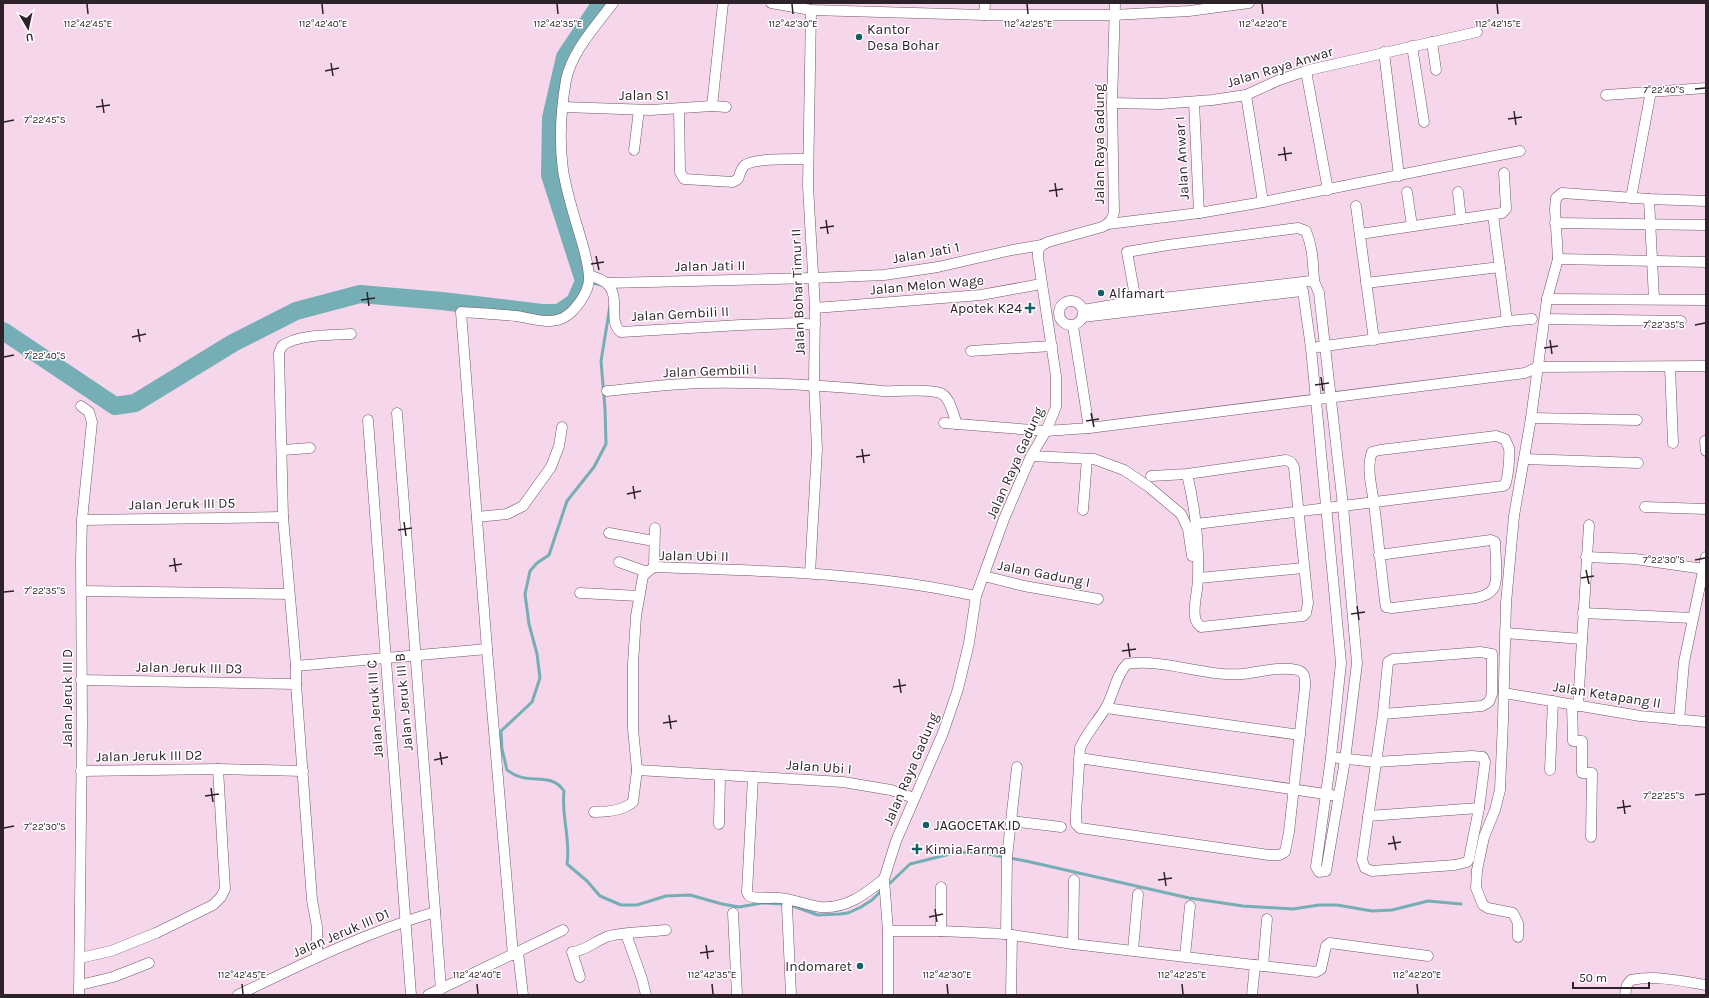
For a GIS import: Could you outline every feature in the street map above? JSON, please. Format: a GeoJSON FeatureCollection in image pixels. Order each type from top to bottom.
{"type":"FeatureCollection","features":[{"type":"Feature","properties":{"kind":"street"},"geometry":{"type":"LineString","coordinates":[[523,995],[516,954],[487,649],[461,312],[511,315],[541,321],[557,320],[568,314],[577,306],[589,280],[589,268],[566,190],[563,169],[561,148],[566,80],[571,65],[586,40],[613,3]]}},
{"type":"Feature","properties":{"kind":"street"},"geometry":{"type":"LineString","coordinates":[[712,106],[723,3]]}},
{"type":"Feature","properties":{"kind":"street"},"geometry":{"type":"LineString","coordinates":[[771,3],[811,10],[870,7],[984,15],[1113,15],[1189,11],[1250,3]]}},
{"type":"Feature","properties":{"kind":"street"},"geometry":{"type":"LineString","coordinates":[[984,15],[985,3]]}},
{"type":"Feature","properties":{"kind":"street","name":"Jalan Raya Gadung"},"geometry":{"type":"LineString","coordinates":[[888,995],[888,931],[884,884],[896,841],[943,733],[958,689],[969,643],[976,596],[1004,520],[1031,456],[1046,431],[1056,408],[1056,376],[1048,319],[1041,284],[1038,251],[1042,245],[1048,242],[1108,224],[1112,219],[1114,212],[1112,103],[1113,15],[1115,3]]}},
{"type":"Feature","properties":{"kind":"street","name":"Jalan Bohar Timur II"},"geometry":{"type":"LineString","coordinates":[[810,573],[818,449],[814,385],[815,308],[808,186],[811,10]]}},
{"type":"Feature","properties":{"kind":"street","name":"Jalan Raya Anwar"},"geometry":{"type":"LineString","coordinates":[[1112,103],[1160,104],[1194,102],[1246,95],[1288,82],[1306,71],[1476,32]]}},
{"type":"Feature","properties":{"kind":"street"},"geometry":{"type":"LineString","coordinates":[[1432,42],[1436,70]]}},
{"type":"Feature","properties":{"kind":"street"},"geometry":{"type":"LineString","coordinates":[[1412,46],[1424,122]]}},
{"type":"Feature","properties":{"kind":"street"},"geometry":{"type":"LineString","coordinates":[[1384,52],[1399,176]]}},
{"type":"Feature","properties":{"kind":"street"},"geometry":{"type":"LineString","coordinates":[[1306,71],[1328,190]]}},
{"type":"Feature","properties":{"kind":"street"},"geometry":{"type":"LineString","coordinates":[[1606,95],[1706,88]]}},
{"type":"Feature","properties":{"kind":"street"},"geometry":{"type":"LineString","coordinates":[[1631,198],[1650,91]]}},
{"type":"Feature","properties":{"kind":"street"},"geometry":{"type":"LineString","coordinates":[[1246,95],[1263,202]]}},
{"type":"Feature","properties":{"kind":"street","name":"Jalan Anwar I"},"geometry":{"type":"LineString","coordinates":[[1194,102],[1199,213]]}},
{"type":"Feature","properties":{"kind":"street","name":"Jalan S1"},"geometry":{"type":"LineString","coordinates":[[563,107],[639,110],[712,106],[726,107]]}},
{"type":"Feature","properties":{"kind":"street"},"geometry":{"type":"LineString","coordinates":[[679,109],[680,172],[684,179],[732,182],[738,178],[743,166],[751,162],[808,158]]}},
{"type":"Feature","properties":{"kind":"street"},"geometry":{"type":"LineString","coordinates":[[634,150],[639,110]]}},
{"type":"Feature","properties":{"kind":"street"},"geometry":{"type":"LineString","coordinates":[[1108,224],[1199,213],[1263,202],[1520,151]]}},
{"type":"Feature","properties":{"kind":"street"},"geometry":{"type":"LineString","coordinates":[[1360,234],[1502,213],[1506,210],[1504,173]]}},
{"type":"Feature","properties":{"kind":"street"},"geometry":{"type":"LineString","coordinates":[[1407,192],[1412,226]]}},
{"type":"Feature","properties":{"kind":"street"},"geometry":{"type":"LineString","coordinates":[[1458,192],[1461,219]]}},
{"type":"Feature","properties":{"kind":"street"},"geometry":{"type":"LineString","coordinates":[[1518,937],[1518,924],[1513,914],[1488,908],[1483,905],[1477,893],[1477,870],[1484,837],[1495,810],[1500,790],[1506,603],[1514,516],[1531,418],[1546,319],[1547,299],[1558,259],[1555,223],[1556,198],[1562,193],[1649,199],[1706,200]]}},
{"type":"Feature","properties":{"kind":"street"},"geometry":{"type":"LineString","coordinates":[[1649,199],[1654,300]]}},
{"type":"Feature","properties":{"kind":"street"},"geometry":{"type":"LineString","coordinates":[[1356,206],[1374,340]]}},
{"type":"Feature","properties":{"kind":"street"},"geometry":{"type":"LineString","coordinates":[[1493,215],[1507,321]]}},
{"type":"Feature","properties":{"kind":"street"},"geometry":{"type":"LineString","coordinates":[[1555,223],[1706,225]]}},
{"type":"Feature","properties":{"kind":"street"},"geometry":{"type":"LineString","coordinates":[[1137,305],[1127,252],[1168,245],[1298,228],[1306,231],[1311,243],[1314,282],[1318,293],[1343,506],[1357,663],[1327,870],[1323,872],[1319,872],[1316,868],[1342,663],[1333,587],[1310,348],[1302,291],[1223,295]]}},
{"type":"Feature","properties":{"kind":"street","name":"Jalan Jati 1"},"geometry":{"type":"LineString","coordinates":[[813,278],[884,274],[938,267],[1012,250],[1042,245]]}},
{"type":"Feature","properties":{"kind":"street"},"geometry":{"type":"LineString","coordinates":[[1558,259],[1706,262]]}},
{"type":"Feature","properties":{"kind":"street"},"geometry":{"type":"LineString","coordinates":[[1366,283],[1500,267]]}},
{"type":"Feature","properties":{"kind":"street","name":"Jalan Jati II"},"geometry":{"type":"LineString","coordinates":[[607,283],[813,278]]}},
{"type":"Feature","properties":{"kind":"street"},"geometry":{"type":"LineString","coordinates":[[589,280],[607,283]]}},
{"type":"Feature","properties":{"kind":"street"},"geometry":{"type":"LineString","coordinates":[[1083,314],[1137,305],[1314,282]]}},
{"type":"Feature","properties":{"kind":"street","name":"Jalan Gembili II"},"geometry":{"type":"LineString","coordinates":[[607,283],[614,296],[615,324],[617,329],[621,332],[741,325],[799,323],[815,325]]}},
{"type":"Feature","properties":{"kind":"street","name":"Jalan Melon Wage"},"geometry":{"type":"LineString","coordinates":[[815,308],[981,295],[1041,284]]}},
{"type":"Feature","properties":{"kind":"street"},"geometry":{"type":"LineString","coordinates":[[1547,299],[1706,300]]}},
{"type":"Feature","properties":{"kind":"street"},"geometry":{"type":"LineString","coordinates":[[1070,301],[1078,303],[1083,314],[1081,321],[1073,326],[1062,322],[1060,317],[1060,310],[1062,306],[1070,301]]}},
{"type":"Feature","properties":{"kind":"street"},"geometry":{"type":"LineString","coordinates":[[1048,319],[1060,317]]}},
{"type":"Feature","properties":{"kind":"street"},"geometry":{"type":"LineString","coordinates":[[1310,348],[1507,321],[1532,319]]}},
{"type":"Feature","properties":{"kind":"street"},"geometry":{"type":"LineString","coordinates":[[1546,319],[1680,321]]}},
{"type":"Feature","properties":{"kind":"street"},"geometry":{"type":"LineString","coordinates":[[1073,326],[1089,428]]}},
{"type":"Feature","properties":{"kind":"street"},"geometry":{"type":"LineString","coordinates":[[317,957],[317,927],[312,900],[296,684],[296,666],[283,517],[283,450],[279,357],[282,346],[292,341],[322,335],[351,334]]}},
{"type":"Feature","properties":{"kind":"street"},"geometry":{"type":"LineString","coordinates":[[971,351],[1052,346]]}},
{"type":"Feature","properties":{"kind":"street"},"geometry":{"type":"LineString","coordinates":[[944,423],[1046,431],[1089,428],[1315,401],[1525,373],[1538,367],[1706,366]]}},
{"type":"Feature","properties":{"kind":"street"},"geometry":{"type":"LineString","coordinates":[[1670,367],[1673,443]]}},
{"type":"Feature","properties":{"kind":"street","name":"Jalan Gembili I"},"geometry":{"type":"LineString","coordinates":[[606,391],[700,383],[814,385],[896,392],[918,391],[940,393],[945,396],[948,401],[957,424]]}},
{"type":"Feature","properties":{"kind":"street","name":"Jalan Jeruk III D"},"geometry":{"type":"LineString","coordinates":[[80,990],[82,591],[80,560],[82,520],[92,422],[89,412],[81,406]]}},
{"type":"Feature","properties":{"kind":"street","name":"Jalan Jeruk III B"},"geometry":{"type":"LineString","coordinates":[[397,413],[440,989]]}},
{"type":"Feature","properties":{"kind":"street"},"geometry":{"type":"LineString","coordinates":[[1531,418],[1637,420]]}},
{"type":"Feature","properties":{"kind":"street","name":"Jalan Jeruk III C"},"geometry":{"type":"LineString","coordinates":[[368,420],[411,995]]}},
{"type":"Feature","properties":{"kind":"street"},"geometry":{"type":"LineString","coordinates":[[477,517],[507,514],[523,506],[551,467],[559,446],[562,427]]}},
{"type":"Feature","properties":{"kind":"street"},"geometry":{"type":"LineString","coordinates":[[1196,524],[1343,506],[1374,502],[1505,485],[1507,481],[1509,449],[1505,439],[1496,436],[1380,450],[1372,452],[1369,465],[1374,502],[1379,555],[1386,607],[1389,608],[1476,598],[1488,594],[1493,589],[1495,582],[1495,542],[1491,540],[1379,555]]}},
{"type":"Feature","properties":{"kind":"street"},"geometry":{"type":"LineString","coordinates":[[283,450],[310,448]]}},
{"type":"Feature","properties":{"kind":"street"},"geometry":{"type":"LineString","coordinates":[[1031,456],[1094,459],[1124,470],[1149,487],[1181,514],[1188,530],[1193,562]]}},
{"type":"Feature","properties":{"kind":"street"},"geometry":{"type":"LineString","coordinates":[[1083,510],[1087,459]]}},
{"type":"Feature","properties":{"kind":"street"},"geometry":{"type":"LineString","coordinates":[[1524,459],[1638,462]]}},
{"type":"Feature","properties":{"kind":"street"},"geometry":{"type":"LineString","coordinates":[[1151,476],[1187,474],[1286,460],[1291,462],[1294,467],[1303,568],[1308,603],[1306,613],[1303,616],[1202,627],[1197,624],[1195,619],[1198,578],[1196,524],[1187,474]]}},
{"type":"Feature","properties":{"kind":"street"},"geometry":{"type":"LineString","coordinates":[[1645,507],[1706,509]]}},
{"type":"Feature","properties":{"kind":"street","name":"Jalan Jeruk III D5"},"geometry":{"type":"LineString","coordinates":[[82,520],[283,517]]}},
{"type":"Feature","properties":{"kind":"street"},"geometry":{"type":"LineString","coordinates":[[1589,525],[1584,613],[1573,741],[1582,741],[1582,773],[1592,773],[1591,837]]}},
{"type":"Feature","properties":{"kind":"street"},"geometry":{"type":"LineString","coordinates":[[619,562],[650,570],[655,528]]}},
{"type":"Feature","properties":{"kind":"street"},"geometry":{"type":"LineString","coordinates":[[609,533],[654,541]]}},
{"type":"Feature","properties":{"kind":"street"},"geometry":{"type":"LineString","coordinates":[[1586,557],[1635,559],[1704,569]]}},
{"type":"Feature","properties":{"kind":"street"},"geometry":{"type":"LineString","coordinates":[[1679,720],[1684,662],[1706,557]]}},
{"type":"Feature","properties":{"kind":"street"},"geometry":{"type":"LineString","coordinates":[[1198,578],[1303,568]]}},
{"type":"Feature","properties":{"kind":"street","name":"Jalan Ubi II"},"geometry":{"type":"LineString","coordinates":[[594,812],[621,809],[630,806],[633,802],[637,770],[633,729],[633,664],[642,576],[650,570],[810,573],[881,580],[946,589],[976,596]]}},
{"type":"Feature","properties":{"kind":"street","name":"Jalan Gadung I"},"geometry":{"type":"LineString","coordinates":[[984,576],[1024,586],[1098,599]]}},
{"type":"Feature","properties":{"kind":"street"},"geometry":{"type":"LineString","coordinates":[[1333,587],[1350,584]]}},
{"type":"Feature","properties":{"kind":"street"},"geometry":{"type":"LineString","coordinates":[[82,591],[289,594]]}},
{"type":"Feature","properties":{"kind":"street"},"geometry":{"type":"LineString","coordinates":[[580,593],[640,596]]}},
{"type":"Feature","properties":{"kind":"street"},"geometry":{"type":"LineString","coordinates":[[1584,613],[1692,618]]}},
{"type":"Feature","properties":{"kind":"street"},"geometry":{"type":"LineString","coordinates":[[1505,632],[1582,639]]}},
{"type":"Feature","properties":{"kind":"street"},"geometry":{"type":"LineString","coordinates":[[296,666],[487,649]]}},
{"type":"Feature","properties":{"kind":"street"},"geometry":{"type":"LineString","coordinates":[[1331,757],[1344,760],[1376,762],[1472,756],[1483,757],[1485,762],[1479,808],[1469,859],[1467,862],[1455,865],[1372,871],[1365,868],[1362,860],[1368,816],[1376,762],[1383,714],[1386,666],[1390,660],[1480,652],[1492,654],[1492,694],[1489,702],[1482,706],[1383,714]]}},
{"type":"Feature","properties":{"kind":"street"},"geometry":{"type":"LineString","coordinates":[[1342,663],[1357,663]]}},
{"type":"Feature","properties":{"kind":"street"},"geometry":{"type":"LineString","coordinates":[[1127,664],[1148,664],[1221,674],[1241,674],[1277,669],[1297,670],[1302,672],[1305,676],[1300,736],[1287,848],[1279,855],[1269,855],[1080,828],[1076,824],[1080,748],[1083,740],[1106,708],[1122,670],[1127,664]]}},
{"type":"Feature","properties":{"kind":"street","name":"Jalan Jeruk III D3"},"geometry":{"type":"LineString","coordinates":[[81,680],[296,684]]}},
{"type":"Feature","properties":{"kind":"street","name":"Jalan Ketapang II"},"geometry":{"type":"LineString","coordinates":[[1504,693],[1640,716],[1706,722]]}},
{"type":"Feature","properties":{"kind":"street"},"geometry":{"type":"LineString","coordinates":[[1550,770],[1553,701]]}},
{"type":"Feature","properties":{"kind":"street"},"geometry":{"type":"LineString","coordinates":[[1106,708],[1300,736]]}},
{"type":"Feature","properties":{"kind":"street"},"geometry":{"type":"LineString","coordinates":[[1079,758],[1338,795]]}},
{"type":"Feature","properties":{"kind":"street"},"geometry":{"type":"LineString","coordinates":[[1011,995],[1007,858],[1017,767]]}},
{"type":"Feature","properties":{"kind":"street","name":"Jalan Jeruk III D2"},"geometry":{"type":"LineString","coordinates":[[81,771],[218,769],[303,771]]}},
{"type":"Feature","properties":{"kind":"street","name":"Jalan Jeruk III D2"},"geometry":{"type":"LineString","coordinates":[[80,958],[111,951],[156,933],[213,905],[221,898],[225,888],[218,769]]}},
{"type":"Feature","properties":{"kind":"street"},"geometry":{"type":"LineString","coordinates":[[637,770],[720,775],[719,824]]}},
{"type":"Feature","properties":{"kind":"street","name":"Jalan Ubi I"},"geometry":{"type":"LineString","coordinates":[[720,775],[843,782],[891,790],[914,798]]}},
{"type":"Feature","properties":{"kind":"street"},"geometry":{"type":"LineString","coordinates":[[753,777],[747,892],[749,896],[754,898],[781,898],[820,907],[834,906],[847,904],[884,884]]}},
{"type":"Feature","properties":{"kind":"street"},"geometry":{"type":"LineString","coordinates":[[1368,816],[1479,808]]}},
{"type":"Feature","properties":{"kind":"street"},"geometry":{"type":"LineString","coordinates":[[1011,821],[1061,827]]}},
{"type":"Feature","properties":{"kind":"street"},"geometry":{"type":"LineString","coordinates":[[1074,880],[1074,944]]}},
{"type":"Feature","properties":{"kind":"street"},"geometry":{"type":"LineString","coordinates":[[941,887],[941,931]]}},
{"type":"Feature","properties":{"kind":"street"},"geometry":{"type":"LineString","coordinates":[[1133,950],[1138,894]]}},
{"type":"Feature","properties":{"kind":"street"},"geometry":{"type":"LineString","coordinates":[[786,906],[791,995]]}},
{"type":"Feature","properties":{"kind":"street"},"geometry":{"type":"LineString","coordinates":[[1185,956],[1190,906]]}},
{"type":"Feature","properties":{"kind":"street","name":"Jalan Jeruk III D1"},"geometry":{"type":"LineString","coordinates":[[238,995],[317,957],[406,921],[435,912]]}},
{"type":"Feature","properties":{"kind":"street"},"geometry":{"type":"LineString","coordinates":[[733,913],[737,995]]}},
{"type":"Feature","properties":{"kind":"street"},"geometry":{"type":"LineString","coordinates":[[1252,995],[1267,919]]}},
{"type":"Feature","properties":{"kind":"street"},"geometry":{"type":"LineString","coordinates":[[428,995],[516,954],[563,930]]}},
{"type":"Feature","properties":{"kind":"street"},"geometry":{"type":"LineString","coordinates":[[580,977],[572,952],[584,950],[599,940],[609,936],[666,930]]}},
{"type":"Feature","properties":{"kind":"street"},"geometry":{"type":"LineString","coordinates":[[888,931],[941,931],[1009,934],[1074,944],[1316,972],[1321,969],[1326,946],[1330,943],[1428,956]]}},
{"type":"Feature","properties":{"kind":"street"},"geometry":{"type":"LineString","coordinates":[[626,934],[646,995]]}},
{"type":"Feature","properties":{"kind":"street"},"geometry":{"type":"LineString","coordinates":[[80,990],[149,963]]}},
{"type":"Feature","properties":{"kind":"street"},"geometry":{"type":"LineString","coordinates":[[1625,995],[1627,986],[1631,980],[1642,978],[1668,979],[1706,985]]}},
{"type":"Feature","properties":{"kind":"waterway"},"geometry":{"type":"LineString","coordinates":[[3,331],[115,406],[135,403],[233,343],[296,311],[360,294],[442,301],[542,313],[559,313],[575,302],[584,281],[550,175],[551,118],[565,57],[601,3]]}},
{"type":"Feature","properties":{"kind":"waterway"},"geometry":{"type":"LineString","coordinates":[[584,281],[602,285]]}},
{"type":"Feature","properties":{"kind":"waterway"},"geometry":{"type":"LineString","coordinates":[[610,306],[601,361],[606,444],[594,467],[567,501],[549,555],[537,563],[530,571],[525,594],[529,624],[537,654],[540,678],[532,702],[501,731],[502,749],[507,770],[524,778],[548,780],[559,785],[564,791],[563,800],[568,846],[567,864],[587,881],[600,896],[621,905],[637,905],[666,896],[690,895],[739,907],[762,903],[784,904],[818,915],[840,914],[848,913],[861,907],[872,900],[882,890]]}},
{"type":"Feature","properties":{"kind":"waterway"},"geometry":{"type":"LineString","coordinates":[[888,885],[910,864],[954,853],[977,852],[1026,861],[1189,898],[1243,906],[1293,909],[1319,905],[1337,905],[1372,911],[1392,910],[1428,901],[1461,904]]}},
{"type":"Feature","properties":{"kind":"place","name":"Kantor Desa Bohar"},"geometry":{"type":"Point","coordinates":[859,37]}},
{"type":"Feature","properties":{"kind":"place","name":"Alfamart"},"geometry":{"type":"Point","coordinates":[1101,293]}},
{"type":"Feature","properties":{"kind":"place","name":"Apotek K24"},"geometry":{"type":"Point","coordinates":[1030,308]}},
{"type":"Feature","properties":{"kind":"place","name":"JAGOCETAK.ID"},"geometry":{"type":"Point","coordinates":[926,825]}},
{"type":"Feature","properties":{"kind":"place","name":"Kimia Farma"},"geometry":{"type":"Point","coordinates":[917,849]}},
{"type":"Feature","properties":{"kind":"place","name":"Indomaret"},"geometry":{"type":"Point","coordinates":[860,966]}}]}
